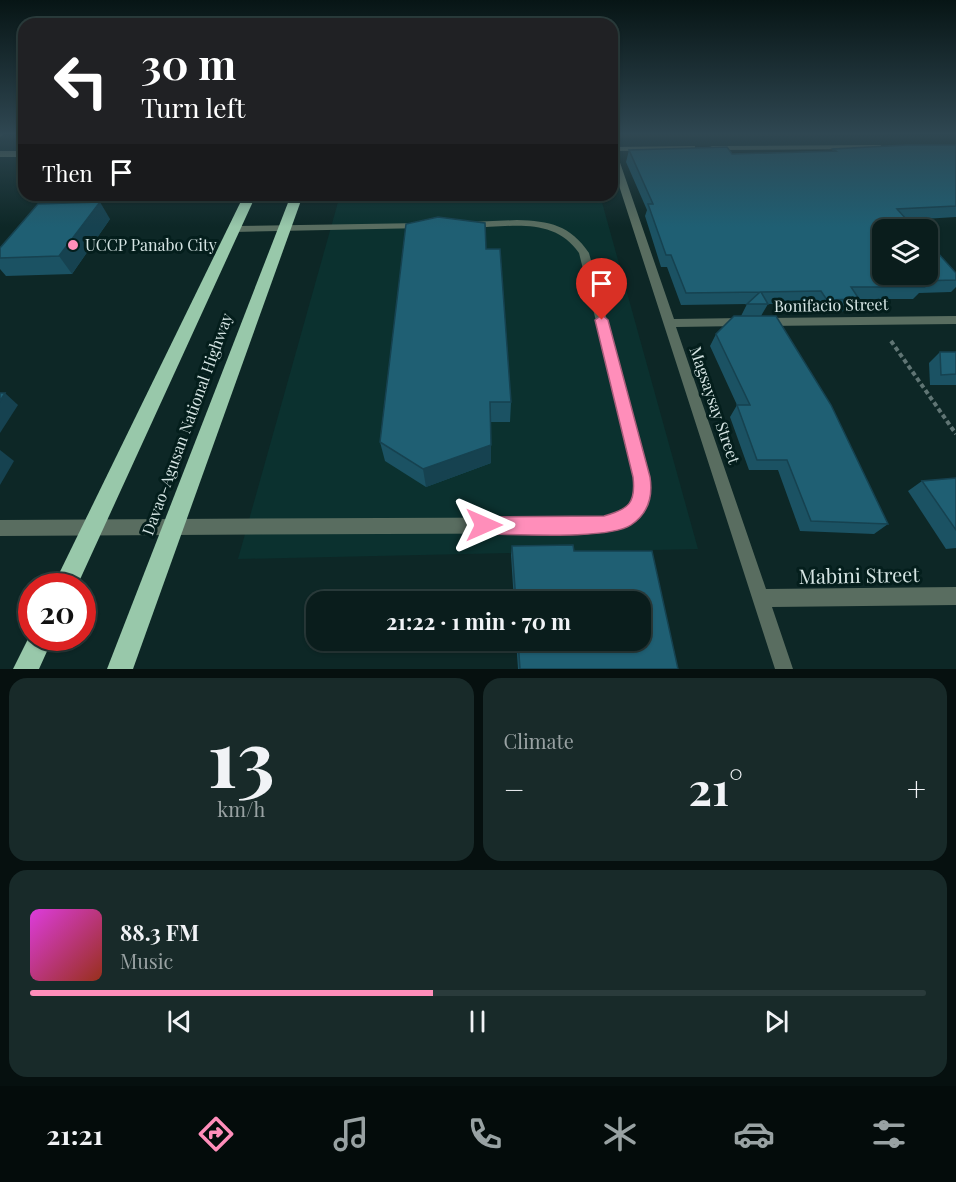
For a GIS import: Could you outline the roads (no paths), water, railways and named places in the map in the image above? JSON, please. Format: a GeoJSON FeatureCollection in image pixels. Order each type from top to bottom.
{"type":"FeatureCollection","features":[{"type":"Feature","properties":{"kind":"highway","name":"Davao-Agusan National Highway"},"geometry":{"type":"LineString","coordinates":[[71,573],[247,201]]}},
{"type":"Feature","properties":{"kind":"highway","name":"Davao-Agusan National Highway"},"geometry":{"type":"LineString","coordinates":[[120,669],[295,201]]}},
{"type":"Feature","properties":{"kind":"highway"},"geometry":{"type":"LineString","coordinates":[[26,669],[35,651]]}},
{"type":"Feature","properties":{"kind":"street","name":"Magsaysay Street"},"geometry":{"type":"LineString","coordinates":[[618,168],[784,669]]}},
{"type":"Feature","properties":{"kind":"street"},"geometry":{"type":"LineString","coordinates":[[0,528],[604,525],[625,519],[637,509],[644,495],[642,477],[584,253],[579,242],[569,233],[556,227],[539,224],[458,225]]}},
{"type":"Feature","properties":{"kind":"street"},"geometry":{"type":"LineString","coordinates":[[234,229],[435,226]]}},
{"type":"Feature","properties":{"kind":"street","name":"Bonifacio Street"},"geometry":{"type":"LineString","coordinates":[[670,323],[956,320]]}},
{"type":"Feature","properties":{"kind":"street","name":"Mabini Street"},"geometry":{"type":"LineString","coordinates":[[762,598],[956,596]]}},
{"type":"Feature","properties":{"kind":"place","name":"UCCP Panabo City"},"geometry":{"type":"Point","coordinates":[73,245]}}]}
